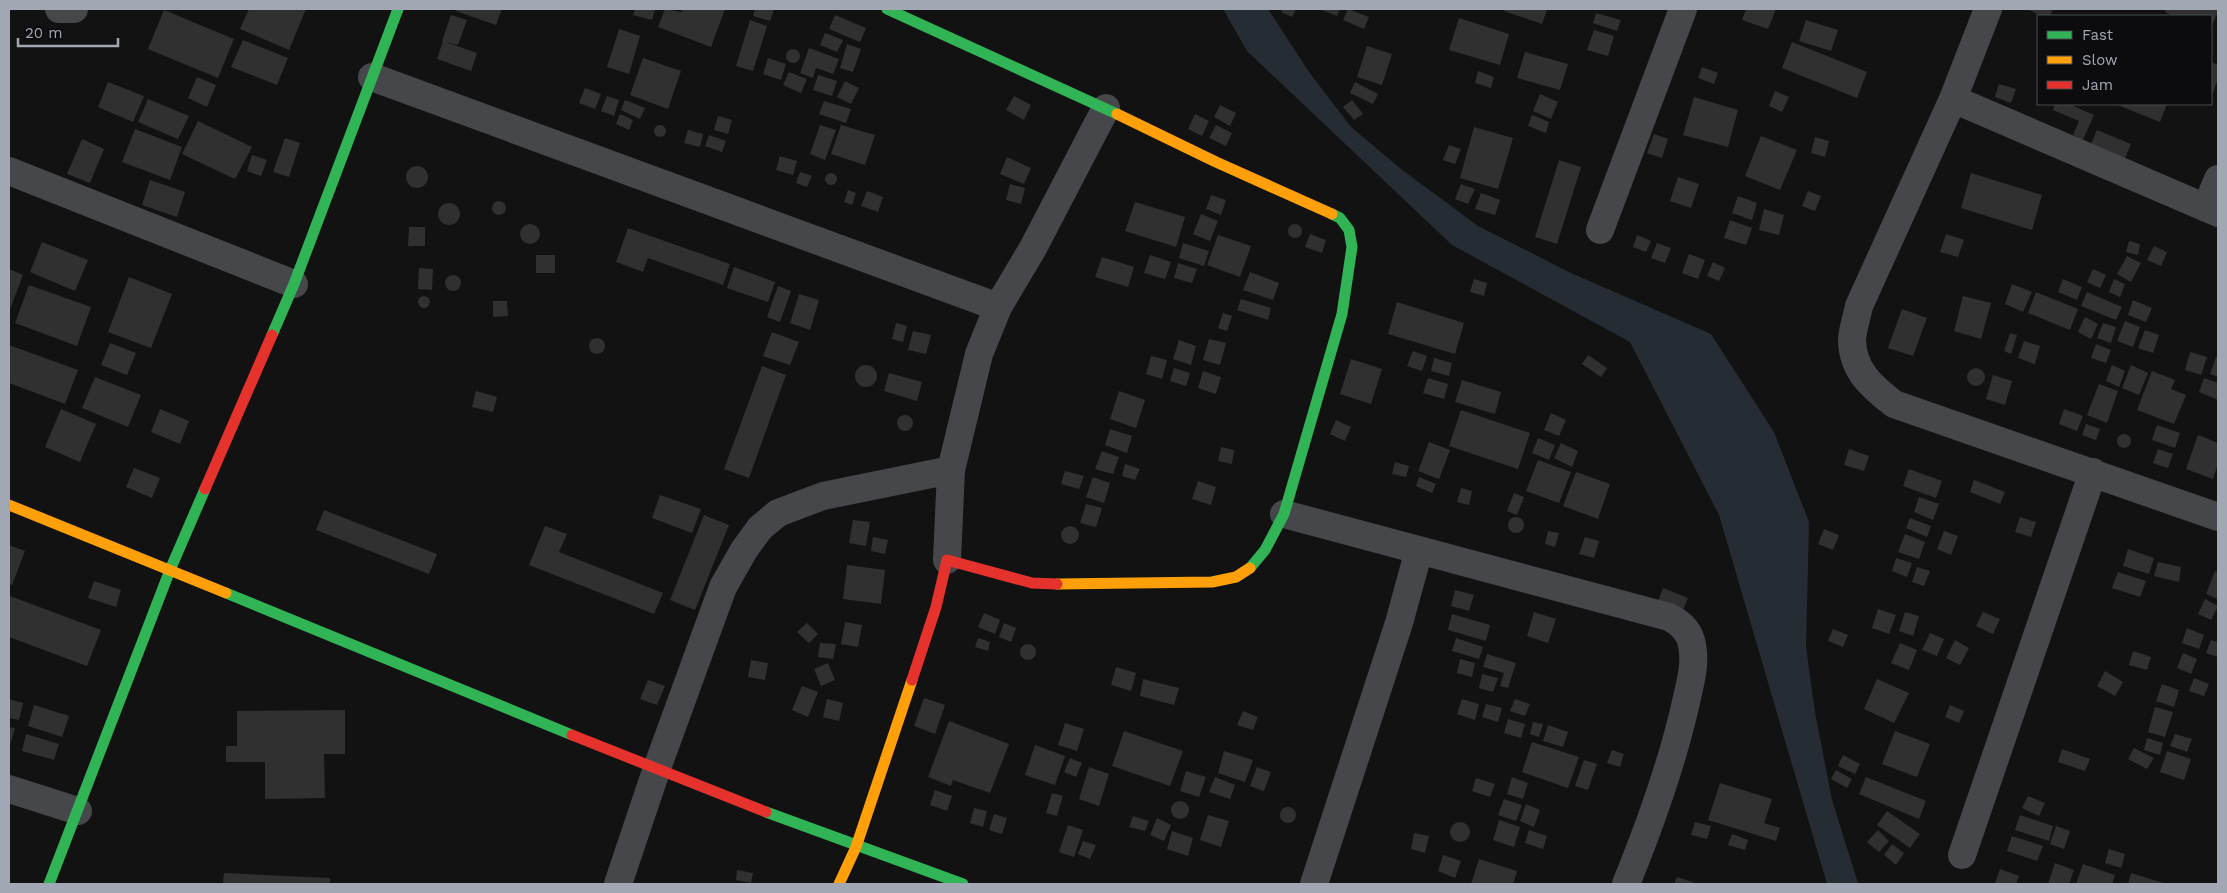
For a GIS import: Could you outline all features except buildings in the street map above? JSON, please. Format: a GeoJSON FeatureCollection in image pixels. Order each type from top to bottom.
{"type":"FeatureCollection","features":[{"type":"Feature","properties":{"kind":"street"},"geometry":{"type":"LineString","coordinates":[[59,9],[74,9]]}},
{"type":"Feature","properties":{"kind":"street"},"geometry":{"type":"LineString","coordinates":[[49,884],[170,570],[294,284],[398,9]]}},
{"type":"Feature","properties":{"kind":"street"},"geometry":{"type":"LineString","coordinates":[[887,9],[1106,108],[1224,166],[1323,209],[1340,218],[1349,230],[1352,247],[1342,314],[1284,514],[1270,543],[1252,566],[1236,577],[1212,582],[1067,585],[1032,583],[947,560]]}},
{"type":"Feature","properties":{"kind":"street"},"geometry":{"type":"LineString","coordinates":[[1988,9],[1953,99],[1859,306],[1852,341],[1858,370],[1869,386],[1894,404],[2218,517]]}},
{"type":"Feature","properties":{"kind":"street"},"geometry":{"type":"LineString","coordinates":[[1600,230],[1677,11]]}},
{"type":"Feature","properties":{"kind":"street"},"geometry":{"type":"LineString","coordinates":[[372,77],[998,307]]}},
{"type":"Feature","properties":{"kind":"street"},"geometry":{"type":"LineString","coordinates":[[1953,99],[2212,211],[2218,179]]}},
{"type":"Feature","properties":{"kind":"street"},"geometry":{"type":"LineString","coordinates":[[839,884],[856,847],[936,607],[947,560],[950,470],[978,354],[998,307],[1033,248],[1106,108]]}},
{"type":"Feature","properties":{"kind":"street"},"geometry":{"type":"LineString","coordinates":[[9,170],[294,284]]}},
{"type":"Feature","properties":{"kind":"street"},"geometry":{"type":"LineString","coordinates":[[618,884],[656,768],[723,587],[744,550],[760,528],[778,513],[823,496],[950,470]]}},
{"type":"Feature","properties":{"kind":"street"},"geometry":{"type":"LineString","coordinates":[[1962,855],[2093,472]]}},
{"type":"Feature","properties":{"kind":"street"},"geometry":{"type":"LineString","coordinates":[[9,505],[737,802],[856,847],[963,884]]}},
{"type":"Feature","properties":{"kind":"street"},"geometry":{"type":"LineString","coordinates":[[1284,514],[1669,617],[1686,628],[1692,644],[1694,661],[1680,730],[1646,836],[1626,884]]}},
{"type":"Feature","properties":{"kind":"street"},"geometry":{"type":"LineString","coordinates":[[1314,884],[1391,650],[1419,550]]}},
{"type":"Feature","properties":{"kind":"street"},"geometry":{"type":"LineString","coordinates":[[9,789],[78,811]]}},
{"type":"Feature","properties":{"kind":"shaded area"},"geometry":{"type":"Polygon","coordinates":[[[1223,9],[1268,9],[1309,72],[1351,127],[1401,169],[1478,226],[1571,273],[1711,334],[1774,432],[1809,522],[1806,647],[1815,712],[1832,800],[1858,883],[1861,884],[1827,884],[1719,515],[1630,342],[1452,245],[1247,51],[1223,9]]]}},
{"type":"Feature","properties":{"kind":"traffic: fast"},"geometry":{"type":"LineString","coordinates":[[272,335],[294,284],[398,9]]}},
{"type":"Feature","properties":{"kind":"traffic: fast"},"geometry":{"type":"LineString","coordinates":[[887,9],[1117,114]]}},
{"type":"Feature","properties":{"kind":"traffic: fast"},"geometry":{"type":"LineString","coordinates":[[1250,568],[1265,550],[1284,514],[1342,314],[1352,247],[1349,230],[1340,218],[1332,214]]}},
{"type":"Feature","properties":{"kind":"traffic: fast"},"geometry":{"type":"LineString","coordinates":[[49,884],[170,570],[205,489]]}},
{"type":"Feature","properties":{"kind":"traffic: fast"},"geometry":{"type":"LineString","coordinates":[[226,593],[572,735]]}},
{"type":"Feature","properties":{"kind":"traffic: fast"},"geometry":{"type":"LineString","coordinates":[[766,812],[963,884]]}},
{"type":"Feature","properties":{"kind":"traffic: slow"},"geometry":{"type":"LineString","coordinates":[[1117,114],[1216,162],[1332,214]]}},
{"type":"Feature","properties":{"kind":"traffic: slow"},"geometry":{"type":"LineString","coordinates":[[9,505],[226,593]]}},
{"type":"Feature","properties":{"kind":"traffic: slow"},"geometry":{"type":"LineString","coordinates":[[1057,584],[1212,582],[1236,577],[1250,568]]}},
{"type":"Feature","properties":{"kind":"traffic: slow"},"geometry":{"type":"LineString","coordinates":[[839,884],[856,847],[912,680]]}},
{"type":"Feature","properties":{"kind":"traffic: jam"},"geometry":{"type":"LineString","coordinates":[[205,489],[272,335]]}},
{"type":"Feature","properties":{"kind":"traffic: jam"},"geometry":{"type":"LineString","coordinates":[[912,680],[936,607],[947,560],[1032,583],[1057,584]]}},
{"type":"Feature","properties":{"kind":"traffic: jam"},"geometry":{"type":"LineString","coordinates":[[572,735],[766,812]]}}]}
